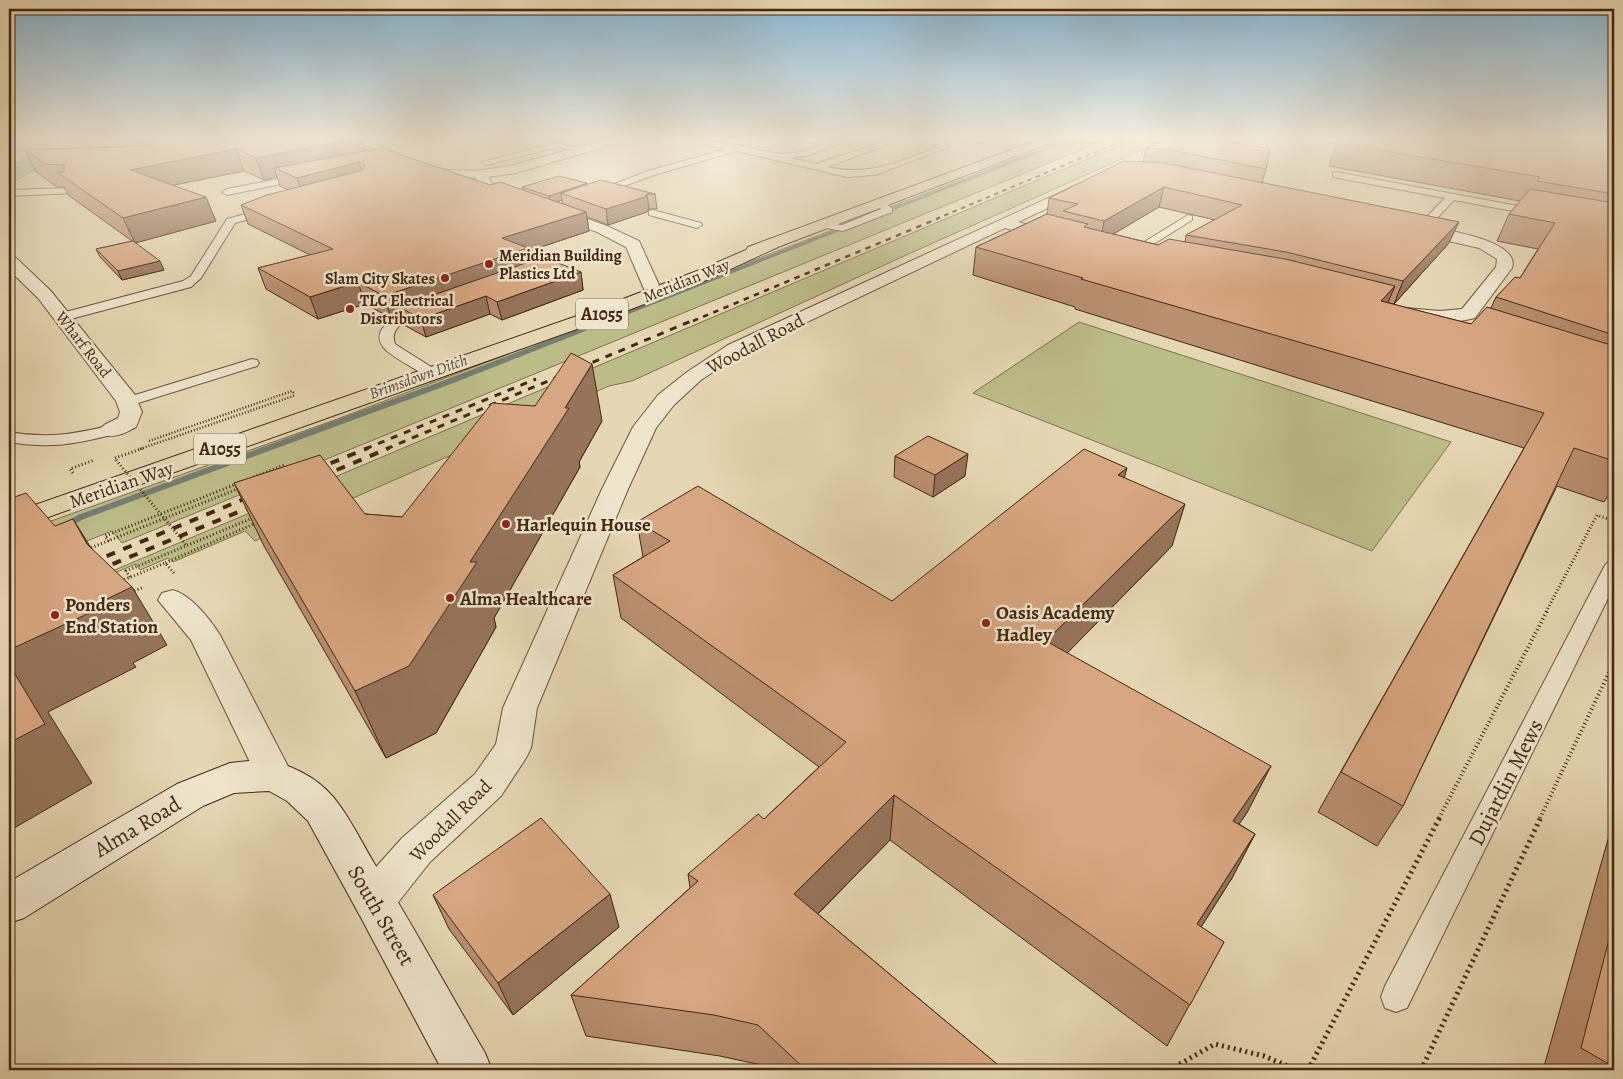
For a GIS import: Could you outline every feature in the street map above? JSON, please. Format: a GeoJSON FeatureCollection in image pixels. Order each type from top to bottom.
{"type":"FeatureCollection","features":[{"type":"Feature","properties":{"kind":"main road","name":"Meridian Way"},"geometry":{"type":"LineString","coordinates":[[430,373],[650,285],[770,245],[921,188]]}},
{"type":"Feature","properties":{"kind":"main road","name":"Meridian Way"},"geometry":{"type":"LineString","coordinates":[[9,523],[601,314],[703,275],[770,245]]}},
{"type":"Feature","properties":{"kind":"street"},"geometry":{"type":"LineString","coordinates":[[489,188],[602,229],[633,244],[650,285]]}},
{"type":"Feature","properties":{"kind":"street","name":"Woodall Road"},"geometry":{"type":"LineString","coordinates":[[374,900],[416,850],[488,785],[513,748],[520,708],[615,489],[645,428],[666,400],[694,376],[735,349],[1078,188]]}},
{"type":"Feature","properties":{"kind":"street"},"geometry":{"type":"LineString","coordinates":[[1003,223],[1070,241]]}},
{"type":"Feature","properties":{"kind":"street"},"geometry":{"type":"LineString","coordinates":[[1389,310],[1440,317],[1468,314],[1504,268],[1506,262],[1504,256],[1485,245],[1401,226]]}},
{"type":"Feature","properties":{"kind":"street"},"geometry":{"type":"LineString","coordinates":[[1121,253],[1150,258]]}},
{"type":"Feature","properties":{"kind":"street","name":"Wharf Road"},"geometry":{"type":"LineString","coordinates":[[9,261],[44,294],[64,317],[127,402]]}},
{"type":"Feature","properties":{"kind":"street"},"geometry":{"type":"LineString","coordinates":[[112,430],[128,422],[131,412],[127,402]]}},
{"type":"Feature","properties":{"kind":"street"},"geometry":{"type":"LineString","coordinates":[[174,587],[204,635],[276,776]]}},
{"type":"Feature","properties":{"kind":"street","name":"Alma Road"},"geometry":{"type":"LineString","coordinates":[[9,904],[190,795],[230,778],[259,775],[276,776]]}},
{"type":"Feature","properties":{"kind":"street","name":"South Street"},"geometry":{"type":"LineString","coordinates":[[276,776],[300,790],[322,810],[468,1070]]}},
{"type":"Feature","properties":{"kind":"lane"},"geometry":{"type":"LineString","coordinates":[[227,192],[245,188]]}},
{"type":"Feature","properties":{"kind":"lane"},"geometry":{"type":"LineString","coordinates":[[584,197],[608,188]]}},
{"type":"Feature","properties":{"kind":"lane"},"geometry":{"type":"LineString","coordinates":[[1406,188],[1547,215]]}},
{"type":"Feature","properties":{"kind":"lane"},"geometry":{"type":"LineString","coordinates":[[9,193],[71,191]]}},
{"type":"Feature","properties":{"kind":"lane"},"geometry":{"type":"LineString","coordinates":[[1420,230],[1452,197]]}},
{"type":"Feature","properties":{"kind":"lane"},"geometry":{"type":"LineString","coordinates":[[546,209],[565,203]]}},
{"type":"Feature","properties":{"kind":"lane"},"geometry":{"type":"LineString","coordinates":[[64,317],[187,284],[195,278],[231,221],[279,208]]}},
{"type":"Feature","properties":{"kind":"lane"},"geometry":{"type":"LineString","coordinates":[[653,212],[697,225]]}},
{"type":"Feature","properties":{"kind":"lane"},"geometry":{"type":"LineString","coordinates":[[1121,253],[1188,218]]}},
{"type":"Feature","properties":{"kind":"lane"},"geometry":{"type":"LineString","coordinates":[[430,373],[389,346],[386,340],[386,333],[390,326],[399,320],[436,306]]}},
{"type":"Feature","properties":{"kind":"lane"},"geometry":{"type":"LineString","coordinates":[[1440,317],[1465,329]]}},
{"type":"Feature","properties":{"kind":"lane"},"geometry":{"type":"LineString","coordinates":[[127,402],[252,363]]}},
{"type":"Feature","properties":{"kind":"lane"},"geometry":{"type":"LineString","coordinates":[[9,437],[32,440],[71,440],[112,430]]}},
{"type":"Feature","properties":{"kind":"lane","name":"Dujardin Mews"},"geometry":{"type":"LineString","coordinates":[[1396,997],[1614,567]]}},
{"type":"Feature","properties":{"kind":"path"},"geometry":{"type":"LineString","coordinates":[[142,443],[292,391]]}},
{"type":"Feature","properties":{"kind":"path"},"geometry":{"type":"LineString","coordinates":[[187,546],[115,459],[296,394]]}},
{"type":"Feature","properties":{"kind":"path"},"geometry":{"type":"LineString","coordinates":[[85,550],[109,541],[288,469],[284,465],[139,522],[106,536],[109,541]]}},
{"type":"Feature","properties":{"kind":"path"},"geometry":{"type":"LineString","coordinates":[[130,577],[126,571],[260,515]]}},
{"type":"Feature","properties":{"kind":"path"},"geometry":{"type":"LineString","coordinates":[[1308,1070],[1597,515],[1614,521]]}},
{"type":"Feature","properties":{"kind":"path"},"geometry":{"type":"LineString","coordinates":[[116,583],[258,523]]}},
{"type":"Feature","properties":{"kind":"path"},"geometry":{"type":"LineString","coordinates":[[165,562],[174,587]]}},
{"type":"Feature","properties":{"kind":"path"},"geometry":{"type":"LineString","coordinates":[[1421,1070],[1614,662]]}},
{"type":"Feature","properties":{"kind":"path"},"geometry":{"type":"LineString","coordinates":[[1168,1070],[1215,1044],[1264,1056],[1297,1070]]}},
{"type":"Feature","properties":{"kind":"green space"},"geometry":{"type":"Polygon","coordinates":[[[939,188],[987,188],[122,543],[112,531],[79,544],[9,577],[9,536],[332,421],[835,229],[843,231],[897,209],[890,207],[939,188]]]}},
{"type":"Feature","properties":{"kind":"green space"},"geometry":{"type":"Polygon","coordinates":[[[1018,188],[1056,188],[632,381],[609,386],[255,541],[245,531],[173,562],[168,558],[140,570],[136,564],[93,582],[91,580],[1018,188]]]}},
{"type":"Feature","properties":{"kind":"green space"},"geometry":{"type":"Polygon","coordinates":[[[1079,322],[1451,442],[1372,551],[973,393],[1079,322]]]}},
{"type":"Feature","properties":{"kind":"building"},"geometry":{"type":"Polygon","coordinates":[[[80,188],[182,188],[206,197],[123,218],[80,188]]]}},
{"type":"Feature","properties":{"kind":"building"},"geometry":{"type":"Polygon","coordinates":[[[293,188],[518,188],[586,212],[502,238],[528,248],[384,296],[358,282],[310,297],[258,268],[333,249],[241,205],[267,195],[293,188]]]}},
{"type":"Feature","properties":{"kind":"building"},"geometry":{"type":"Polygon","coordinates":[[[526,188],[571,188],[549,196],[526,188]]]}},
{"type":"Feature","properties":{"kind":"building"},"geometry":{"type":"Polygon","coordinates":[[[575,188],[633,188],[655,194],[647,194],[645,197],[606,209],[561,193],[575,188]]]}},
{"type":"Feature","properties":{"kind":"building"},"geometry":{"type":"Polygon","coordinates":[[[1069,188],[1162,188],[1104,221],[1063,211],[1078,204],[1049,198],[1069,188]]]}},
{"type":"Feature","properties":{"kind":"building"},"geometry":{"type":"Polygon","coordinates":[[[1170,188],[1291,188],[1459,222],[1403,281],[1286,252],[1186,235],[1242,205],[1170,188]]]}},
{"type":"Feature","properties":{"kind":"building"},"geometry":{"type":"Polygon","coordinates":[[[1581,188],[1614,188],[1614,194],[1581,188]]]}},
{"type":"Feature","properties":{"kind":"building"},"geometry":{"type":"Polygon","coordinates":[[[1530,189],[1614,203],[1614,335],[1496,297],[1515,277],[1520,278],[1555,223],[1509,214],[1530,189]]]}},
{"type":"Feature","properties":{"kind":"building"},"geometry":{"type":"Polygon","coordinates":[[[1047,214],[1088,224],[1084,227],[1158,245],[1169,239],[1285,259],[1395,286],[1381,301],[1471,324],[1487,307],[1614,346],[1614,461],[1574,448],[1403,806],[1341,772],[1544,413],[976,247],[1047,214]]]}},
{"type":"Feature","properties":{"kind":"building"},"geometry":{"type":"Polygon","coordinates":[[[133,241],[160,261],[118,271],[96,249],[133,241]]]}},
{"type":"Feature","properties":{"kind":"building"},"geometry":{"type":"Polygon","coordinates":[[[543,257],[581,272],[497,302],[486,296],[421,319],[399,307],[543,257]]]}},
{"type":"Feature","properties":{"kind":"building"},"geometry":{"type":"Polygon","coordinates":[[[571,353],[592,364],[565,408],[569,408],[470,562],[477,562],[409,666],[355,691],[234,483],[320,455],[365,514],[402,517],[492,403],[535,406],[571,353]]]}},
{"type":"Feature","properties":{"kind":"building"},"geometry":{"type":"Polygon","coordinates":[[[928,436],[968,454],[935,475],[895,456],[928,436]]]}},
{"type":"Feature","properties":{"kind":"building"},"geometry":{"type":"Polygon","coordinates":[[[1084,449],[1127,468],[1118,475],[1185,504],[1046,641],[1271,766],[1233,821],[1255,834],[1197,924],[1224,942],[1190,1005],[894,795],[794,894],[1004,1070],[806,1070],[758,1025],[714,1015],[571,995],[698,881],[688,874],[758,814],[764,819],[846,742],[613,575],[670,541],[637,522],[698,486],[892,601],[1084,449]]]}},
{"type":"Feature","properties":{"kind":"building"},"geometry":{"type":"Polygon","coordinates":[[[26,493],[55,526],[73,519],[87,544],[132,587],[94,605],[98,609],[9,650],[9,547],[15,545],[9,535],[9,499],[26,493]]]}},
{"type":"Feature","properties":{"kind":"building"},"geometry":{"type":"Polygon","coordinates":[[[9,664],[45,724],[9,743],[9,664]]]}},
{"type":"Feature","properties":{"kind":"building"},"geometry":{"type":"Polygon","coordinates":[[[541,818],[610,894],[498,983],[433,895],[541,818]]]}},
{"type":"Feature","properties":{"kind":"building"},"geometry":{"type":"Polygon","coordinates":[[[1614,920],[1614,1067],[1581,1048],[1614,920]]]}},
{"type":"Feature","properties":{"kind":"waterway","name":"Brimsdown Ditch"},"geometry":{"type":"LineString","coordinates":[[894,208],[945,188]]}},
{"type":"Feature","properties":{"kind":"waterway","name":"Brimsdown Ditch"},"geometry":{"type":"LineString","coordinates":[[62,527],[81,517],[448,382],[839,230]]}},
{"type":"Feature","properties":{"kind":"railway"},"geometry":{"type":"LineString","coordinates":[[936,219],[1009,188]]}},
{"type":"Feature","properties":{"kind":"railway"},"geometry":{"type":"LineString","coordinates":[[693,321],[939,218]]}},
{"type":"Feature","properties":{"kind":"railway"},"geometry":{"type":"LineString","coordinates":[[386,449],[696,319]]}},
{"type":"Feature","properties":{"kind":"railway"},"geometry":{"type":"LineString","coordinates":[[365,449],[536,379]]}},
{"type":"Feature","properties":{"kind":"railway"},"geometry":{"type":"LineString","coordinates":[[314,470],[368,448]]}},
{"type":"Feature","properties":{"kind":"railway"},"geometry":{"type":"LineString","coordinates":[[320,477],[389,448]]}},
{"type":"Feature","properties":{"kind":"railway"},"geometry":{"type":"LineString","coordinates":[[90,563],[256,494]]}},
{"type":"Feature","properties":{"kind":"railway"},"geometry":{"type":"LineString","coordinates":[[96,571],[260,503]]}},
{"type":"Feature","properties":{"kind":"place","name":"Meridian Building Plastics Ltd"},"geometry":{"type":"Point","coordinates":[489,264]}},
{"type":"Feature","properties":{"kind":"place","name":"Slam City Skates"},"geometry":{"type":"Point","coordinates":[445,278]}},
{"type":"Feature","properties":{"kind":"place","name":"TLC Electrical Distributors"},"geometry":{"type":"Point","coordinates":[350,309]}},
{"type":"Feature","properties":{"kind":"place","name":"Harlequin House"},"geometry":{"type":"Point","coordinates":[506,524]}},
{"type":"Feature","properties":{"kind":"place","name":"Alma Healthcare"},"geometry":{"type":"Point","coordinates":[450,598]}},
{"type":"Feature","properties":{"kind":"place","name":"Ponders End Station"},"geometry":{"type":"Point","coordinates":[55,615]}},
{"type":"Feature","properties":{"kind":"place","name":"Oasis Academy Hadley"},"geometry":{"type":"Point","coordinates":[986,623]}}]}
